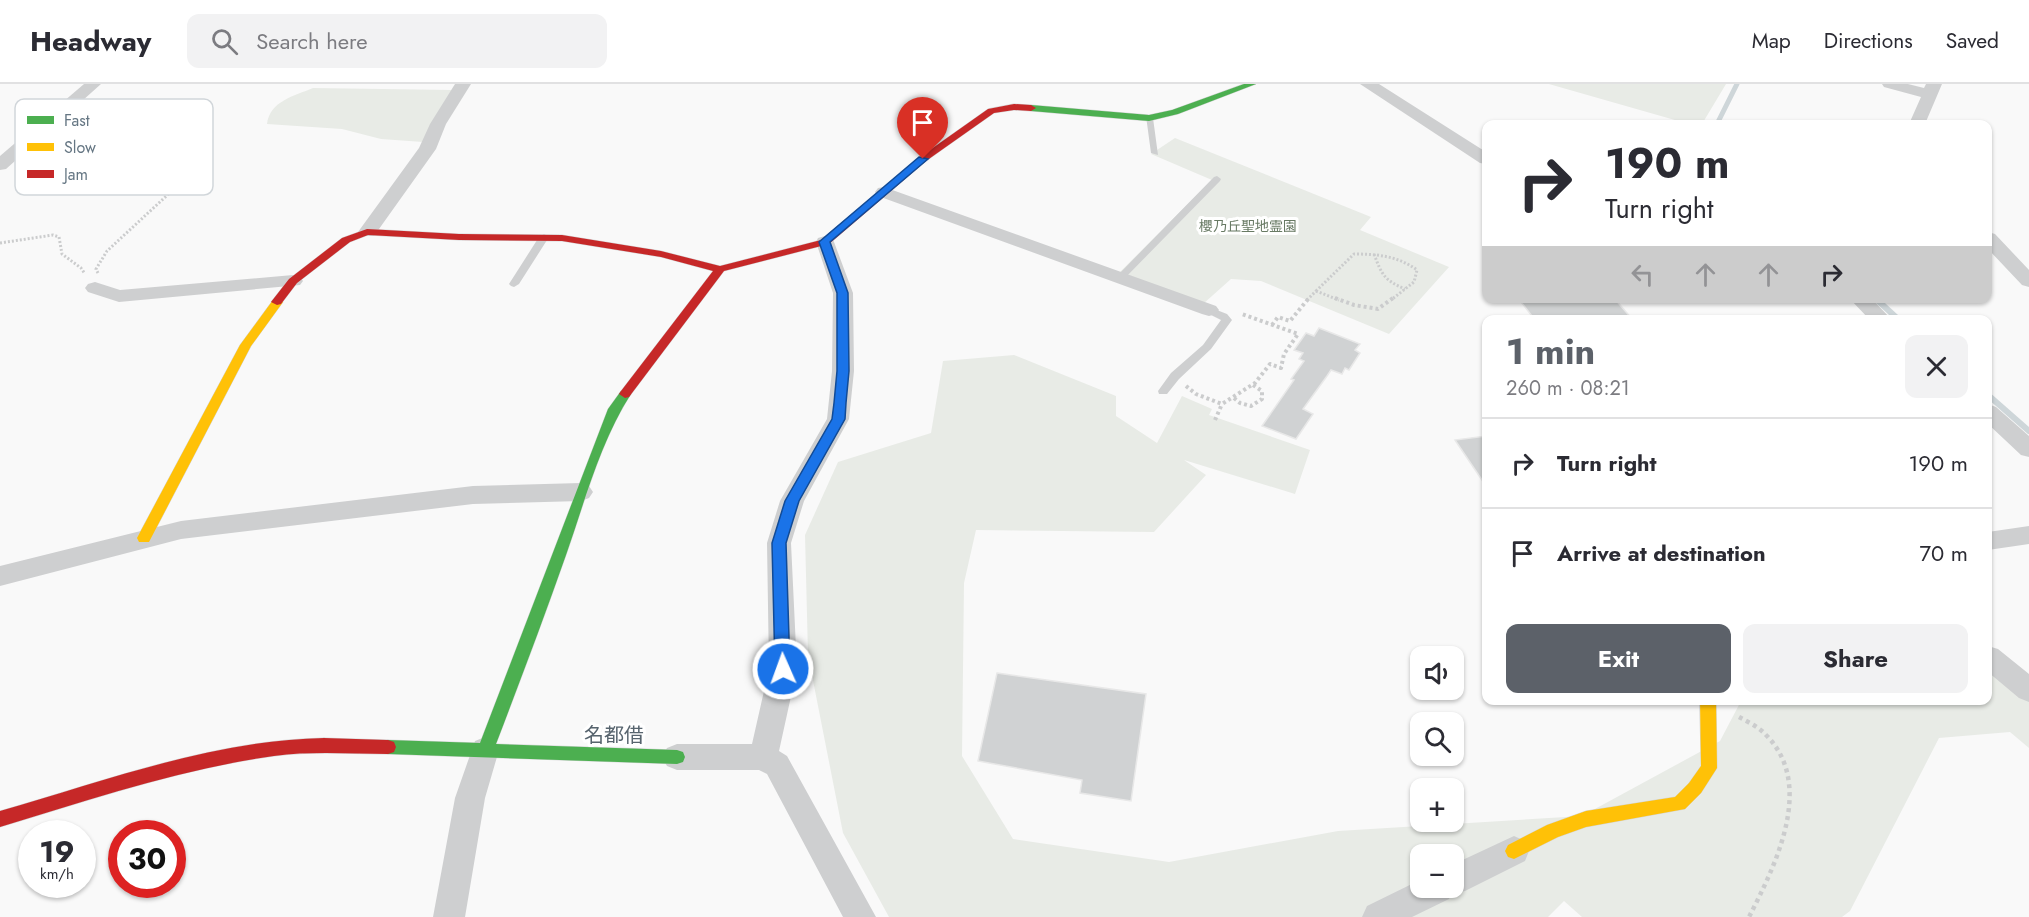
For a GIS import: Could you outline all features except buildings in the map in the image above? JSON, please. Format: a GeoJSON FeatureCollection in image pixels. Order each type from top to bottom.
{"type":"FeatureCollection","features":[{"type":"Feature","properties":{"kind":"street"},"geometry":{"type":"LineString","coordinates":[[76,99],[93,84]]}},
{"type":"Feature","properties":{"kind":"street"},"geometry":{"type":"LineString","coordinates":[[144,538],[246,345],[293,281],[346,240],[367,232],[459,237],[544,237],[661,254],[720,269],[825,242],[923,159],[972,122],[991,111],[1014,107],[1149,118],[1175,112],[1252,84]]}},
{"type":"Feature","properties":{"kind":"street"},"geometry":{"type":"LineString","coordinates":[[1368,84],[1482,156]]}},
{"type":"Feature","properties":{"kind":"street"},"geometry":{"type":"LineString","coordinates":[[1890,84],[1931,89],[1919,120]]}},
{"type":"Feature","properties":{"kind":"street"},"geometry":{"type":"LineString","coordinates":[[367,232],[427,149],[456,85]]}},
{"type":"Feature","properties":{"kind":"street"},"geometry":{"type":"LineString","coordinates":[[0,165],[15,152]]}},
{"type":"Feature","properties":{"kind":"street"},"geometry":{"type":"LineString","coordinates":[[884,192],[1216,313]]}},
{"type":"Feature","properties":{"kind":"street"},"geometry":{"type":"LineString","coordinates":[[1992,241],[2029,281]]}},
{"type":"Feature","properties":{"kind":"street"},"geometry":{"type":"LineString","coordinates":[[763,757],[783,669],[779,543],[792,501],[838,419],[843,371],[843,293],[825,242]]}},
{"type":"Feature","properties":{"kind":"street"},"geometry":{"type":"LineString","coordinates":[[449,917],[470,798],[485,750],[536,620],[580,492],[614,409],[720,269]]}},
{"type":"Feature","properties":{"kind":"street"},"geometry":{"type":"LineString","coordinates":[[95,288],[119,296],[293,281]]}},
{"type":"Feature","properties":{"kind":"street"},"geometry":{"type":"LineString","coordinates":[[1864,303],[1877,315]]}},
{"type":"Feature","properties":{"kind":"street"},"geometry":{"type":"LineString","coordinates":[[1992,416],[2029,449]]}},
{"type":"Feature","properties":{"kind":"street"},"geometry":{"type":"LineString","coordinates":[[0,576],[181,530],[472,495],[580,492]]}},
{"type":"Feature","properties":{"kind":"street"},"geometry":{"type":"LineString","coordinates":[[1992,540],[2029,535]]}},
{"type":"Feature","properties":{"kind":"street"},"geometry":{"type":"LineString","coordinates":[[1992,660],[2029,690]]}},
{"type":"Feature","properties":{"kind":"street"},"geometry":{"type":"LineString","coordinates":[[1464,875],[1552,831],[1586,819],[1679,804],[1695,788],[1709,768],[1708,705]]}},
{"type":"Feature","properties":{"kind":"street"},"geometry":{"type":"LineString","coordinates":[[0,819],[166,772],[234,756],[315,745],[677,757],[763,757],[777,765],[860,917]]}},
{"type":"Feature","properties":{"kind":"street"},"geometry":{"type":"LineString","coordinates":[[1378,917],[1417,898]]}},
{"type":"Feature","properties":{"kind":"lane"},"geometry":{"type":"LineString","coordinates":[[1149,118],[1155,153]]}},
{"type":"Feature","properties":{"kind":"lane"},"geometry":{"type":"LineString","coordinates":[[1120,278],[1217,179]]}},
{"type":"Feature","properties":{"kind":"lane"},"geometry":{"type":"LineString","coordinates":[[514,284],[544,237]]}},
{"type":"Feature","properties":{"kind":"lane"},"geometry":{"type":"LineString","coordinates":[[1163,391],[1175,375],[1207,347],[1227,320],[1216,313]]}},
{"type":"Feature","properties":{"kind":"path"},"geometry":{"type":"LineString","coordinates":[[0,243],[53,235],[59,237],[60,252],[66,260],[82,267],[89,283],[95,288],[100,280],[96,269],[107,251],[167,195]]}},
{"type":"Feature","properties":{"kind":"path"},"geometry":{"type":"LineString","coordinates":[[1272,325],[1278,317],[1290,321],[1316,291],[1354,254],[1391,256],[1410,264],[1417,270],[1414,282],[1378,309],[1354,305],[1316,291]]}},
{"type":"Feature","properties":{"kind":"path"},"geometry":{"type":"LineString","coordinates":[[1374,254],[1381,273],[1388,282],[1402,286],[1405,290]]}},
{"type":"Feature","properties":{"kind":"path"},"geometry":{"type":"LineString","coordinates":[[1216,313],[1230,310],[1303,336]]}},
{"type":"Feature","properties":{"kind":"path"},"geometry":{"type":"LineString","coordinates":[[1215,420],[1222,404],[1253,385],[1263,376],[1270,364],[1281,368],[1284,354],[1298,334]]}},
{"type":"Feature","properties":{"kind":"path"},"geometry":{"type":"LineString","coordinates":[[1175,375],[1196,394],[1222,404]]}},
{"type":"Feature","properties":{"kind":"path"},"geometry":{"type":"LineString","coordinates":[[1234,398],[1240,403],[1251,406],[1263,399],[1262,391],[1253,385]]}},
{"type":"Feature","properties":{"kind":"path"},"geometry":{"type":"LineString","coordinates":[[1714,705],[1744,720],[1770,737],[1782,754],[1791,784],[1790,815],[1778,855],[1749,917]]}},
{"type":"Feature","properties":{"kind":"green space"},"geometry":{"type":"Polygon","coordinates":[[[1549,84],[1726,84],[1704,120],[1675,120],[1549,84]]]}},
{"type":"Feature","properties":{"kind":"green space"},"geometry":{"type":"Polygon","coordinates":[[[313,88],[452,90],[423,142],[381,139],[342,129],[267,124],[273,110],[284,100],[313,88]]]}},
{"type":"Feature","properties":{"kind":"green space","name":"櫻乃丘聖地霊園"},"geometry":{"type":"Polygon","coordinates":[[[1175,138],[1371,217],[1360,230],[1449,267],[1389,334],[1261,281],[1231,279],[1203,304],[1120,272],[1212,180],[1151,154],[1175,138]]]}},
{"type":"Feature","properties":{"kind":"green space"},"geometry":{"type":"Polygon","coordinates":[[[1014,355],[1116,396],[1116,416],[1157,443],[1182,396],[1212,409],[1209,415],[1310,450],[1295,494],[1184,460],[1206,475],[1154,532],[976,530],[964,583],[962,756],[1013,839],[1169,862],[1338,831],[1410,827],[1410,832],[1464,832],[1464,823],[1582,816],[1720,741],[1739,705],[1992,705],[1992,665],[2029,675],[2029,748],[2010,732],[1939,738],[1850,911],[1842,917],[1582,917],[1564,901],[1548,917],[889,917],[843,833],[808,655],[805,535],[838,462],[931,433],[943,361],[1014,355]]]}},
{"type":"Feature","properties":{"kind":"waterway"},"geometry":{"type":"LineString","coordinates":[[1719,120],[1737,84]]}},
{"type":"Feature","properties":{"kind":"waterway"},"geometry":{"type":"LineString","coordinates":[[1880,303],[1894,315]]}},
{"type":"Feature","properties":{"kind":"waterway"},"geometry":{"type":"LineString","coordinates":[[1992,399],[2029,431]]}},
{"type":"Feature","properties":{"kind":"traffic: fast"},"geometry":{"type":"LineString","coordinates":[[1031,108],[1149,118],[1175,112],[1252,84]]}},
{"type":"Feature","properties":{"kind":"traffic: fast"},"geometry":{"type":"LineString","coordinates":[[485,750],[536,620],[581,492],[614,409],[625,394]]}},
{"type":"Feature","properties":{"kind":"traffic: fast"},"geometry":{"type":"LineString","coordinates":[[388,747],[677,757]]}},
{"type":"Feature","properties":{"kind":"traffic: slow"},"geometry":{"type":"LineString","coordinates":[[144,538],[246,345],[277,302]]}},
{"type":"Feature","properties":{"kind":"traffic: slow"},"geometry":{"type":"LineString","coordinates":[[1514,851],[1553,831],[1586,819],[1679,804],[1695,788],[1709,768],[1708,705]]}},
{"type":"Feature","properties":{"kind":"traffic: jam"},"geometry":{"type":"LineString","coordinates":[[625,394],[720,269],[825,242],[923,159],[991,111],[1014,107],[1031,108]]}},
{"type":"Feature","properties":{"kind":"traffic: jam"},"geometry":{"type":"LineString","coordinates":[[277,302],[293,281],[346,240],[367,232],[459,237],[562,238],[661,254],[720,269]]}},
{"type":"Feature","properties":{"kind":"traffic: jam"},"geometry":{"type":"LineString","coordinates":[[0,819],[156,773],[236,755],[276,748],[315,745],[388,747]]}},
{"type":"Feature","properties":{"kind":"district","name":"名都借"},"geometry":{"type":"Point","coordinates":[614,735]}},
{"type":"Feature","properties":{"kind":"route"},"geometry":{"type":"LineString","coordinates":[[783,669],[779,543],[792,501],[838,419],[840,403],[843,371],[843,293],[825,242],[923,159]]}}]}
